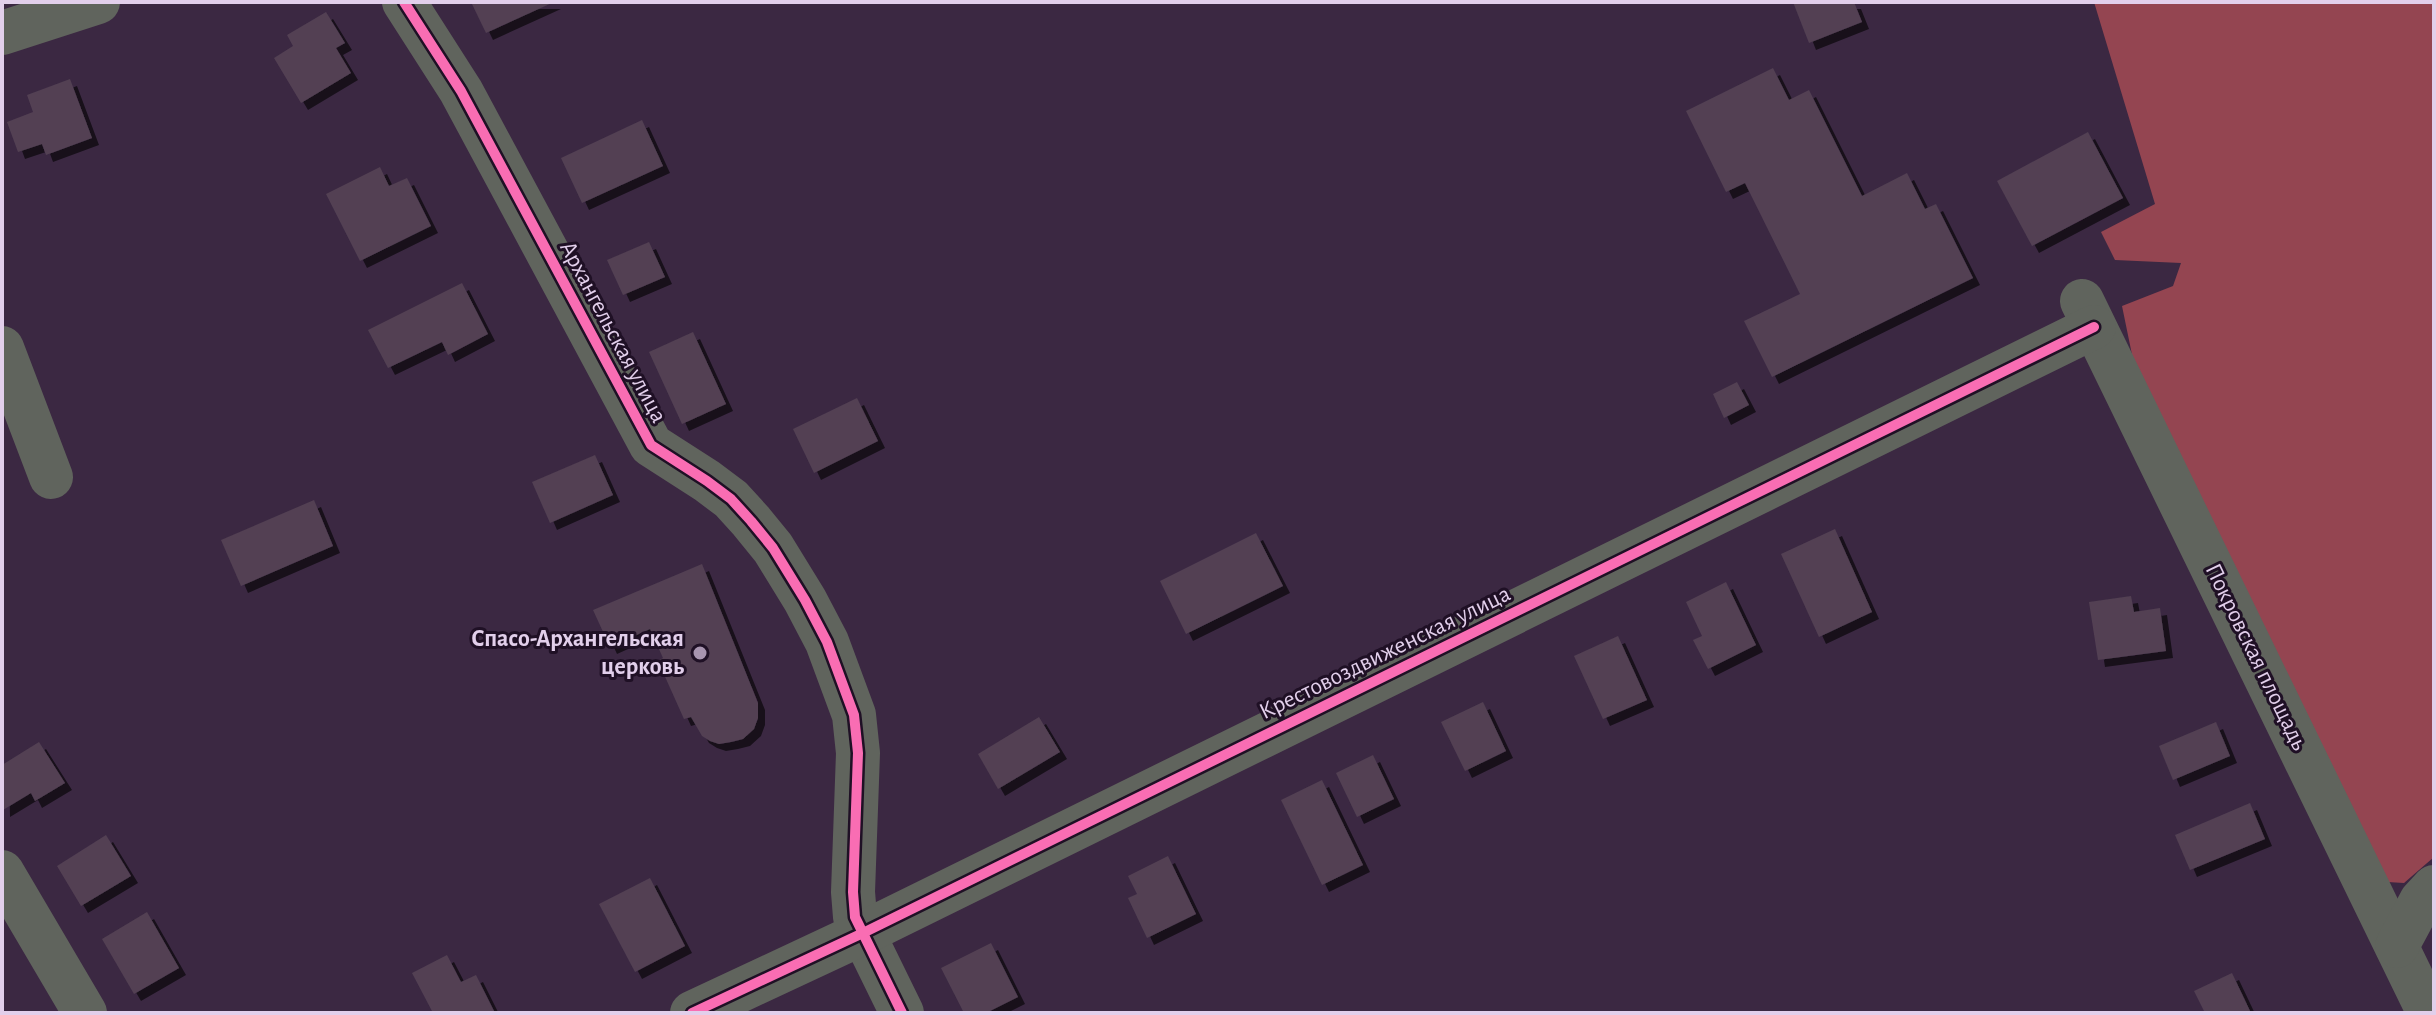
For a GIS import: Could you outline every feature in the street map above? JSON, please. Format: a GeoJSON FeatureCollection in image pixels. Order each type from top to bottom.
{"type":"FeatureCollection","features":[{"type":"Feature","properties":{"kind":"street"},"geometry":{"type":"LineString","coordinates":[[2,33],[98,2]]}},
{"type":"Feature","properties":{"kind":"street","name":"Архангельская улица"},"geometry":{"type":"LineString","coordinates":[[417,11],[651,445],[731,499],[751,521],[773,548],[827,642],[854,715],[858,753],[853,892],[855,917],[902,1013]]}},
{"type":"Feature","properties":{"kind":"street","name":"Крестовоздвиженская улица"},"geometry":{"type":"LineString","coordinates":[[692,1013],[863,933],[2088,314]]}},
{"type":"Feature","properties":{"kind":"street","name":"Покровская площадь"},"geometry":{"type":"LineString","coordinates":[[2088,314],[2428,1013]]}},
{"type":"Feature","properties":{"kind":"street"},"geometry":{"type":"LineString","coordinates":[[2,348],[51,477]]}},
{"type":"Feature","properties":{"kind":"street"},"geometry":{"type":"LineString","coordinates":[[2,872],[85,1013]]}},
{"type":"Feature","properties":{"kind":"street"},"geometry":{"type":"LineString","coordinates":[[2397,946],[2421,901],[2434,887]]}},
{"type":"Feature","properties":{"kind":"shaded area"},"geometry":{"type":"Polygon","coordinates":[[[2094,2],[2434,2],[2434,857],[2404,883],[2371,881],[2144,413],[2122,306],[2173,286],[2181,263],[2115,260],[2101,232],[2155,204],[2094,2]]]}},
{"type":"Feature","properties":{"kind":"building"},"geometry":{"type":"Polygon","coordinates":[[[471,2],[554,2],[486,33],[471,2]]]}},
{"type":"Feature","properties":{"kind":"building"},"geometry":{"type":"Polygon","coordinates":[[[1793,2],[1854,2],[1862,22],[1809,43],[1793,2]]]}},
{"type":"Feature","properties":{"kind":"building"},"geometry":{"type":"Polygon","coordinates":[[[326,12],[345,43],[336,48],[351,73],[301,103],[274,58],[293,46],[287,35],[326,12]]]}},
{"type":"Feature","properties":{"kind":"building"},"geometry":{"type":"Polygon","coordinates":[[[1773,68],[1789,100],[1809,90],[1862,196],[1907,173],[1925,209],[1936,204],[1973,278],[1772,377],[1744,321],[1800,294],[1745,183],[1726,192],[1686,111],[1773,68]]]}},
{"type":"Feature","properties":{"kind":"building"},"geometry":{"type":"Polygon","coordinates":[[[70,79],[92,138],[46,155],[42,144],[18,152],[7,122],[33,112],[27,95],[70,79]]]}},
{"type":"Feature","properties":{"kind":"building"},"geometry":{"type":"Polygon","coordinates":[[[642,120],[663,166],[582,203],[561,158],[642,120]]]}},
{"type":"Feature","properties":{"kind":"building"},"geometry":{"type":"Polygon","coordinates":[[[2088,132],[2123,198],[2032,246],[1997,181],[2088,132]]]}},
{"type":"Feature","properties":{"kind":"building"},"geometry":{"type":"Polygon","coordinates":[[[380,167],[389,186],[407,178],[431,226],[360,261],[326,194],[380,167]]]}},
{"type":"Feature","properties":{"kind":"building"},"geometry":{"type":"Polygon","coordinates":[[[649,242],[665,277],[623,295],[607,260],[649,242]]]}},
{"type":"Feature","properties":{"kind":"building"},"geometry":{"type":"Polygon","coordinates":[[[462,283],[488,334],[448,355],[442,342],[388,368],[368,330],[462,283]]]}},
{"type":"Feature","properties":{"kind":"building"},"geometry":{"type":"Polygon","coordinates":[[[693,332],[726,404],[682,424],[649,352],[693,332]]]}},
{"type":"Feature","properties":{"kind":"building"},"geometry":{"type":"Polygon","coordinates":[[[1737,382],[1749,405],[1724,418],[1713,394],[1737,382]]]}},
{"type":"Feature","properties":{"kind":"building"},"geometry":{"type":"Polygon","coordinates":[[[857,398],[878,441],[814,473],[793,429],[857,398]]]}},
{"type":"Feature","properties":{"kind":"building"},"geometry":{"type":"Polygon","coordinates":[[[595,455],[613,495],[550,523],[532,482],[595,455]]]}},
{"type":"Feature","properties":{"kind":"building"},"geometry":{"type":"Polygon","coordinates":[[[314,500],[333,546],[241,586],[221,540],[314,500]]]}},
{"type":"Feature","properties":{"kind":"building"},"geometry":{"type":"Polygon","coordinates":[[[1835,529],[1872,612],[1819,637],[1781,554],[1835,529]]]}},
{"type":"Feature","properties":{"kind":"building"},"geometry":{"type":"Polygon","coordinates":[[[1256,533],[1283,586],[1186,634],[1160,581],[1256,533]]]}},
{"type":"Feature","properties":{"kind":"building","name":"Спасо-Архангельская церковь"},"geometry":{"type":"Polygon","coordinates":[[[702,564],[758,703],[754,729],[743,739],[719,744],[702,736],[691,717],[684,719],[658,661],[663,658],[650,629],[610,647],[593,610],[702,564]]]}},
{"type":"Feature","properties":{"kind":"building"},"geometry":{"type":"Polygon","coordinates":[[[1726,582],[1756,645],[1708,669],[1693,640],[1702,636],[1686,602],[1726,582]]]}},
{"type":"Feature","properties":{"kind":"building"},"geometry":{"type":"Polygon","coordinates":[[[2131,596],[2134,612],[2160,608],[2166,651],[2098,660],[2089,602],[2131,596]]]}},
{"type":"Feature","properties":{"kind":"building"},"geometry":{"type":"Polygon","coordinates":[[[1618,636],[1647,700],[1603,719],[1574,656],[1618,636]]]}},
{"type":"Feature","properties":{"kind":"building"},"geometry":{"type":"Polygon","coordinates":[[[1483,702],[1506,751],[1465,771],[1441,722],[1483,702]]]}},
{"type":"Feature","properties":{"kind":"building"},"geometry":{"type":"Polygon","coordinates":[[[1039,717],[1060,752],[998,789],[978,754],[1039,717]]]}},
{"type":"Feature","properties":{"kind":"building"},"geometry":{"type":"Polygon","coordinates":[[[2216,722],[2230,756],[2173,780],[2159,746],[2216,722]]]}},
{"type":"Feature","properties":{"kind":"building"},"geometry":{"type":"Polygon","coordinates":[[[39,742],[65,783],[35,801],[31,793],[3,810],[2,765],[39,742]]]}},
{"type":"Feature","properties":{"kind":"building"},"geometry":{"type":"Polygon","coordinates":[[[1373,755],[1394,799],[1357,817],[1336,773],[1373,755]]]}},
{"type":"Feature","properties":{"kind":"building"},"geometry":{"type":"Polygon","coordinates":[[[1322,780],[1363,865],[1322,885],[1281,800],[1322,780]]]}},
{"type":"Feature","properties":{"kind":"building"},"geometry":{"type":"Polygon","coordinates":[[[2250,803],[2265,839],[2190,870],[2175,835],[2250,803]]]}},
{"type":"Feature","properties":{"kind":"building"},"geometry":{"type":"Polygon","coordinates":[[[106,835],[131,876],[81,906],[57,866],[106,835]]]}},
{"type":"Feature","properties":{"kind":"building"},"geometry":{"type":"Polygon","coordinates":[[[1168,856],[1196,914],[1147,938],[1128,898],[1137,894],[1128,876],[1168,856]]]}},
{"type":"Feature","properties":{"kind":"building"},"geometry":{"type":"Polygon","coordinates":[[[650,878],[685,946],[635,972],[599,904],[650,878]]]}},
{"type":"Feature","properties":{"kind":"building"},"geometry":{"type":"Polygon","coordinates":[[[147,912],[179,968],[134,994],[102,939],[147,912]]]}},
{"type":"Feature","properties":{"kind":"building"},"geometry":{"type":"Polygon","coordinates":[[[991,943],[1018,997],[986,1013],[964,1013],[941,968],[991,943]]]}},
{"type":"Feature","properties":{"kind":"building"},"geometry":{"type":"Polygon","coordinates":[[[447,955],[461,982],[476,975],[495,1013],[433,1013],[412,973],[447,955]]]}},
{"type":"Feature","properties":{"kind":"building"},"geometry":{"type":"Polygon","coordinates":[[[2232,973],[2251,1013],[2205,1013],[2194,991],[2232,973]]]}},
{"type":"Feature","properties":{"kind":"cycle path"},"geometry":{"type":"LineString","coordinates":[[404,2],[461,91],[651,445],[731,499],[751,521],[773,548],[827,642],[854,715],[858,753],[853,892],[855,917],[902,1013]]}},
{"type":"Feature","properties":{"kind":"cycle path"},"geometry":{"type":"LineString","coordinates":[[692,1013],[863,933],[2094,327]]}},
{"type":"Feature","properties":{"kind":"place","name":"Спасо-Архангельская церковь"},"geometry":{"type":"Point","coordinates":[700,653]}}]}
